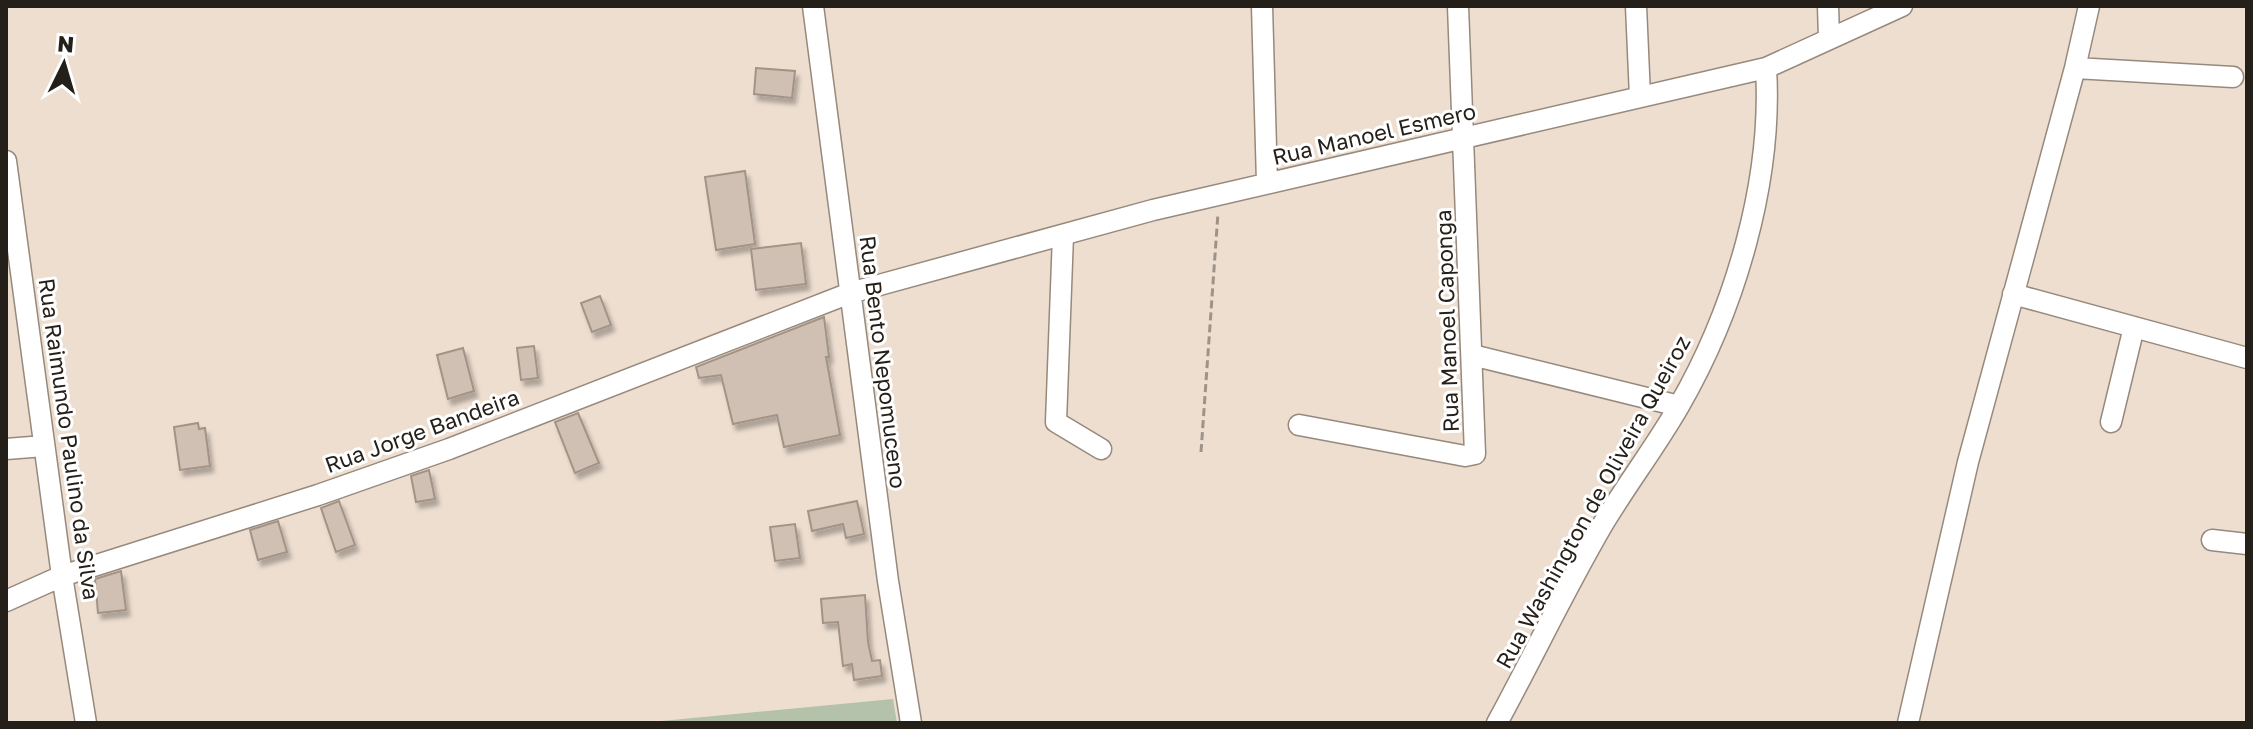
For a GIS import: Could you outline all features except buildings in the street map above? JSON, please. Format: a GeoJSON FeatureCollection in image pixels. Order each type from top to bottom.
{"type":"FeatureCollection","features":[{"type":"Feature","properties":{"kind":"street","name":"Rua Bento Nepomuceno"},"geometry":{"type":"LineString","coordinates":[[813,6],[888,581],[911,723]]}},
{"type":"Feature","properties":{"kind":"street"},"geometry":{"type":"LineString","coordinates":[[1262,6],[1267,183]]}},
{"type":"Feature","properties":{"kind":"street","name":"Rua Manoel Caponga"},"geometry":{"type":"LineString","coordinates":[[1299,425],[1471,457],[1476,449],[1458,6]]}},
{"type":"Feature","properties":{"kind":"street"},"geometry":{"type":"LineString","coordinates":[[1636,6],[1640,97]]}},
{"type":"Feature","properties":{"kind":"street"},"geometry":{"type":"LineString","coordinates":[[1828,6],[1829,38]]}},
{"type":"Feature","properties":{"kind":"street","name":"Rua Manoel Esmero"},"geometry":{"type":"LineString","coordinates":[[850,293],[1267,183],[1766,68],[1902,6]]}},
{"type":"Feature","properties":{"kind":"street"},"geometry":{"type":"LineString","coordinates":[[1908,723],[1968,462],[2089,6]]}},
{"type":"Feature","properties":{"kind":"street","name":"Rua Washington de Oliveira Queiroz"},"geometry":{"type":"LineString","coordinates":[[1497,723],[1603,524],[1679,406],[1719,324],[1742,259],[1765,138],[1768,100],[1766,68]]}},
{"type":"Feature","properties":{"kind":"street"},"geometry":{"type":"LineString","coordinates":[[2075,68],[2233,77]]}},
{"type":"Feature","properties":{"kind":"street","name":"Rua Raimundo Paulino da Silva"},"geometry":{"type":"LineString","coordinates":[[6,161],[15,280],[86,723]]}},
{"type":"Feature","properties":{"kind":"street"},"geometry":{"type":"LineString","coordinates":[[1063,235],[1056,422],[1101,449]]}},
{"type":"Feature","properties":{"kind":"street","name":"Rua Jorge Bandeira"},"geometry":{"type":"LineString","coordinates":[[6,601],[62,576],[318,495],[449,449],[850,293]]}},
{"type":"Feature","properties":{"kind":"street"},"geometry":{"type":"LineString","coordinates":[[2013,294],[2247,358]]}},
{"type":"Feature","properties":{"kind":"street"},"geometry":{"type":"LineString","coordinates":[[2111,422],[2134,327]]}},
{"type":"Feature","properties":{"kind":"street"},"geometry":{"type":"LineString","coordinates":[[1472,355],[1679,406]]}},
{"type":"Feature","properties":{"kind":"street"},"geometry":{"type":"LineString","coordinates":[[6,449],[44,446]]}},
{"type":"Feature","properties":{"kind":"street"},"geometry":{"type":"LineString","coordinates":[[2212,540],[2247,544]]}},
{"type":"Feature","properties":{"kind":"path"},"geometry":{"type":"LineString","coordinates":[[1201,452],[1218,209]]}},
{"type":"Feature","properties":{"kind":"green space"},"geometry":{"type":"Polygon","coordinates":[[[893,699],[897,723],[640,723],[893,699]]]}}]}
